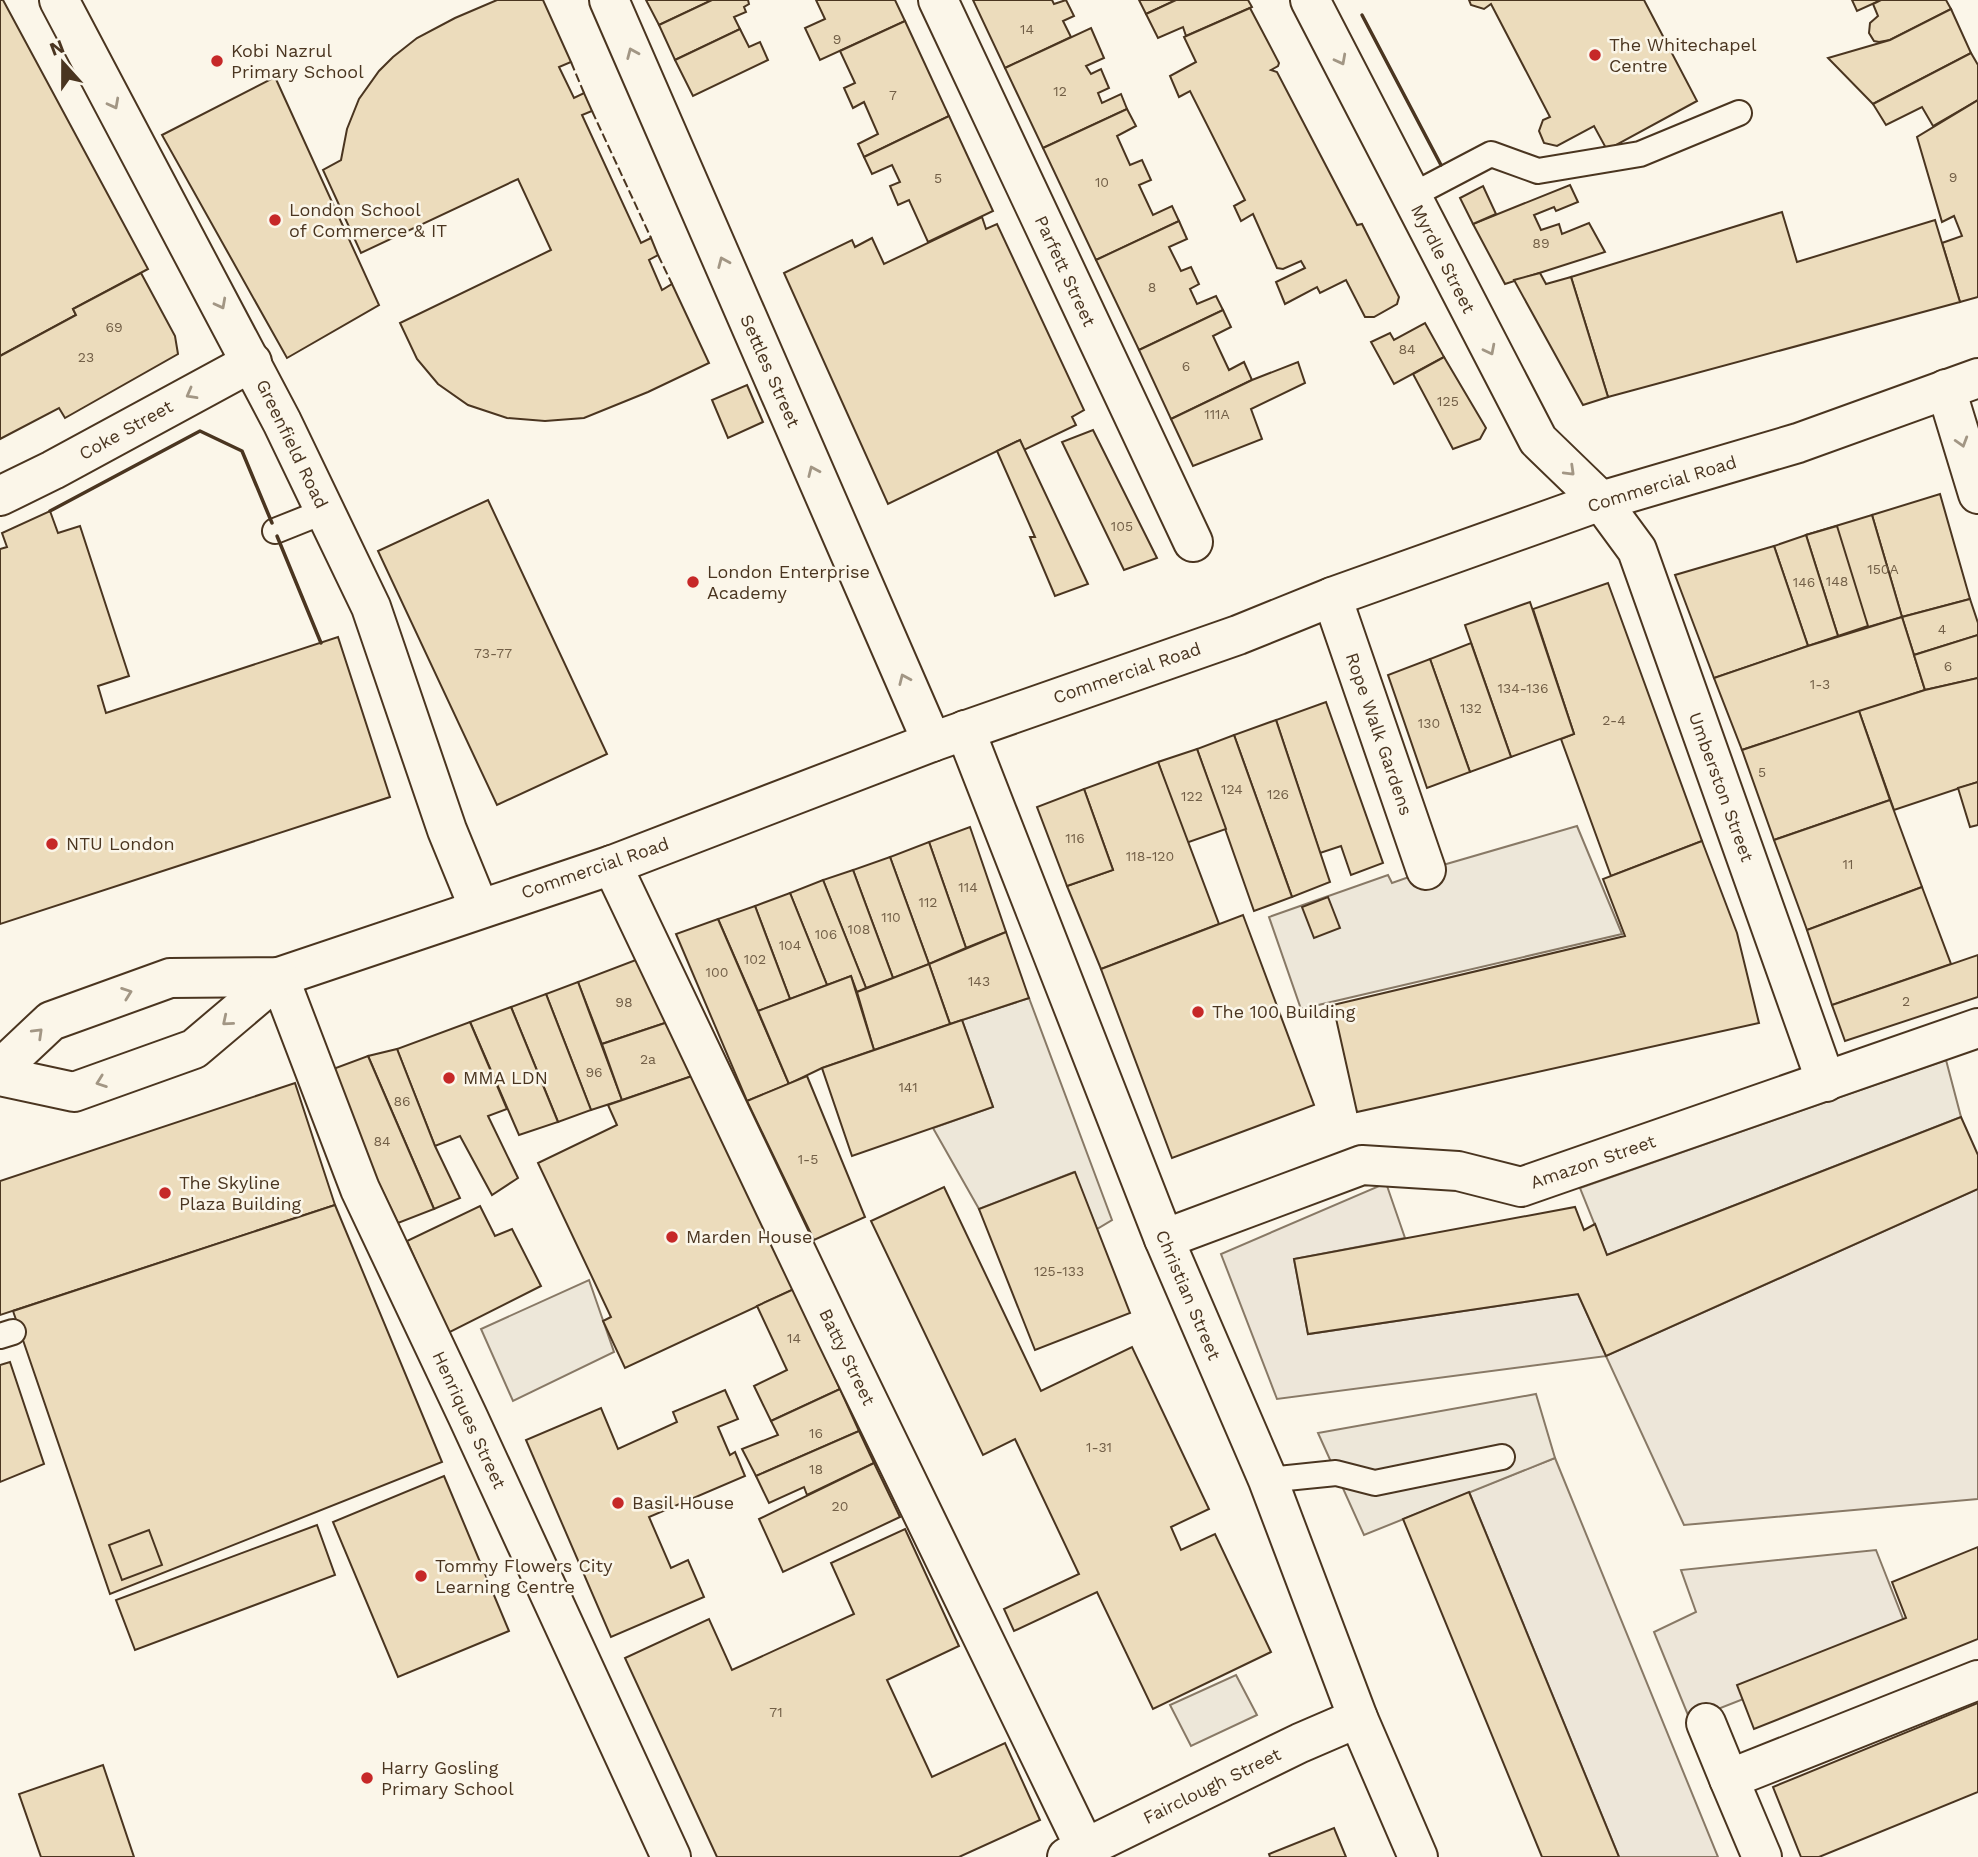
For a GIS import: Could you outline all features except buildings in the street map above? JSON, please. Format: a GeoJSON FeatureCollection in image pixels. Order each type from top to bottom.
{"type":"FeatureCollection","features":[{"type":"Feature","properties":{"kind":"main road","name":"Greenfield Road"},"geometry":{"type":"LineString","coordinates":[[59,0],[251,362],[371,607],[447,830],[479,908]]}},
{"type":"Feature","properties":{"kind":"main road","name":"Settles Street"},"geometry":{"type":"LineString","coordinates":[[610,0],[948,736]]}},
{"type":"Feature","properties":{"kind":"main road","name":"Parfett Street"},"geometry":{"type":"LineString","coordinates":[[938,0],[1193,542]]}},
{"type":"Feature","properties":{"kind":"main road","name":"Myrdle Street"},"geometry":{"type":"LineString","coordinates":[[1310,0],[1538,440],[1601,501]]}},
{"type":"Feature","properties":{"kind":"main road","name":"Coke Street"},"geometry":{"type":"LineString","coordinates":[[0,496],[251,362]]}},
{"type":"Feature","properties":{"kind":"main road","name":"Commercial Road"},"geometry":{"type":"LineString","coordinates":[[0,1069],[51,1021],[170,978],[279,977],[612,864],[948,736],[1238,635],[1332,597],[1601,501],[1798,443],[1962,384]]}},
{"type":"Feature","properties":{"kind":"main road"},"geometry":{"type":"LineString","coordinates":[[1962,384],[1978,494]]}},
{"type":"Feature","properties":{"kind":"main road","name":"Umberston Street"},"geometry":{"type":"LineString","coordinates":[[1601,501],[1637,550],[1826,1082]]}},
{"type":"Feature","properties":{"kind":"main road","name":"Rope Walk Gardens"},"geometry":{"type":"LineString","coordinates":[[1332,597],[1426,870]]}},
{"type":"Feature","properties":{"kind":"main road","name":"Christian Street"},"geometry":{"type":"LineString","coordinates":[[948,736],[1268,1480],[1359,1718],[1418,1857]]}},
{"type":"Feature","properties":{"kind":"main road","name":"Batty Street"},"geometry":{"type":"LineString","coordinates":[[612,864],[834,1331],[1076,1853]]}},
{"type":"Feature","properties":{"kind":"main road","name":"Commercial Road"},"geometry":{"type":"LineString","coordinates":[[0,1076],[74,1092],[194,1049],[279,977]]}},
{"type":"Feature","properties":{"kind":"main road","name":"Henriques Street"},"geometry":{"type":"LineString","coordinates":[[279,977],[360,1189],[671,1857]]}},
{"type":"Feature","properties":{"kind":"main road","name":"Amazon Street"},"geometry":{"type":"LineString","coordinates":[[1164,1239],[1362,1165],[1458,1171],[1521,1186],[1978,1028]]}},
{"type":"Feature","properties":{"kind":"main road"},"geometry":{"type":"LineString","coordinates":[[1729,1779],[1978,1680]]}},
{"type":"Feature","properties":{"kind":"main road","name":"Fairclough Street"},"geometry":{"type":"LineString","coordinates":[[1076,1853],[1300,1743],[1359,1718]]}},
{"type":"Feature","properties":{"kind":"main road"},"geometry":{"type":"LineString","coordinates":[[1706,1723],[1762,1857]]}},
{"type":"Feature","properties":{"kind":"lane"},"geometry":{"type":"LineString","coordinates":[[1411,197],[1491,154],[1538,170],[1640,154],[1739,113]]}},
{"type":"Feature","properties":{"kind":"lane"},"geometry":{"type":"LineString","coordinates":[[275,531],[325,511]]}},
{"type":"Feature","properties":{"kind":"lane"},"geometry":{"type":"LineString","coordinates":[[1268,1480],[1336,1473],[1375,1483],[1502,1457]]}},
{"type":"Feature","properties":{"kind":"shaded area"},"geometry":{"type":"Polygon","coordinates":[[[1577,826],[1622,934],[1301,1009],[1269,917],[1388,875],[1392,883],[1443,865],[1577,826]]]}},
{"type":"Feature","properties":{"kind":"shaded area"},"geometry":{"type":"Polygon","coordinates":[[[1029,998],[1112,1220],[1097,1229],[1074,1172],[979,1209],[933,1128],[993,1107],[962,1020],[1029,998]]]}},
{"type":"Feature","properties":{"kind":"shaded area"},"geometry":{"type":"Polygon","coordinates":[[[1946,1060],[1961,1117],[1607,1255],[1580,1188],[1946,1060]]]}},
{"type":"Feature","properties":{"kind":"shaded area"},"geometry":{"type":"Polygon","coordinates":[[[1386,1183],[1405,1238],[1294,1259],[1308,1334],[1578,1294],[1606,1356],[1277,1399],[1221,1254],[1386,1183]]]}},
{"type":"Feature","properties":{"kind":"shaded area"},"geometry":{"type":"Polygon","coordinates":[[[1978,1189],[1978,1499],[1684,1525],[1606,1356],[1978,1189]]]}},
{"type":"Feature","properties":{"kind":"shaded area"},"geometry":{"type":"Polygon","coordinates":[[[589,1280],[614,1352],[513,1401],[481,1329],[589,1280]]]}},
{"type":"Feature","properties":{"kind":"shaded area"},"geometry":{"type":"Polygon","coordinates":[[[1536,1394],[1555,1458],[1364,1535],[1318,1433],[1536,1394]]]}},
{"type":"Feature","properties":{"kind":"shaded area"},"geometry":{"type":"Polygon","coordinates":[[[1555,1458],[1718,1857],[1619,1857],[1469,1492],[1555,1458]]]}},
{"type":"Feature","properties":{"kind":"shaded area"},"geometry":{"type":"Polygon","coordinates":[[[1876,1550],[1909,1634],[1690,1720],[1654,1632],[1696,1612],[1681,1570],[1876,1550]]]}},
{"type":"Feature","properties":{"kind":"shaded area"},"geometry":{"type":"Polygon","coordinates":[[[1236,1675],[1257,1715],[1191,1746],[1170,1705],[1236,1675]]]}},
{"type":"Feature","properties":{"kind":"fence"},"geometry":{"type":"LineString","coordinates":[[571,62],[584,93]]}},
{"type":"Feature","properties":{"kind":"fence"},"geometry":{"type":"LineString","coordinates":[[592,111],[651,238]]}},
{"type":"Feature","properties":{"kind":"fence"},"geometry":{"type":"LineString","coordinates":[[658,255],[672,284]]}},
{"type":"Feature","properties":{"kind":"wall"},"geometry":{"type":"LineString","coordinates":[[1362,15],[1441,165]]}},
{"type":"Feature","properties":{"kind":"wall"},"geometry":{"type":"LineString","coordinates":[[50,511],[200,431],[242,451],[272,523]]}},
{"type":"Feature","properties":{"kind":"wall"},"geometry":{"type":"LineString","coordinates":[[277,536],[321,643]]}},
{"type":"Feature","properties":{"kind":"place","name":"The Whitechapel Centre"},"geometry":{"type":"Point","coordinates":[1595,55]}},
{"type":"Feature","properties":{"kind":"place","name":"Kobi Nazrul Primary School"},"geometry":{"type":"Point","coordinates":[217,61]}},
{"type":"Feature","properties":{"kind":"place","name":"London School of Commerce & IT"},"geometry":{"type":"Point","coordinates":[275,220]}},
{"type":"Feature","properties":{"kind":"place","name":"London Enterprise Academy"},"geometry":{"type":"Point","coordinates":[693,582]}},
{"type":"Feature","properties":{"kind":"place","name":"NTU London"},"geometry":{"type":"Point","coordinates":[52,844]}},
{"type":"Feature","properties":{"kind":"place","name":"The 100 Building"},"geometry":{"type":"Point","coordinates":[1198,1012]}},
{"type":"Feature","properties":{"kind":"place","name":"MMA LDN"},"geometry":{"type":"Point","coordinates":[449,1078]}},
{"type":"Feature","properties":{"kind":"place","name":"The Skyline Plaza Building"},"geometry":{"type":"Point","coordinates":[165,1193]}},
{"type":"Feature","properties":{"kind":"place","name":"Marden House"},"geometry":{"type":"Point","coordinates":[672,1237]}},
{"type":"Feature","properties":{"kind":"place","name":"Basil House"},"geometry":{"type":"Point","coordinates":[618,1503]}},
{"type":"Feature","properties":{"kind":"place","name":"Tommy Flowers City Learning Centre"},"geometry":{"type":"Point","coordinates":[421,1576]}},
{"type":"Feature","properties":{"kind":"place","name":"Harry Gosling Primary School"},"geometry":{"type":"Point","coordinates":[367,1778]}}]}
